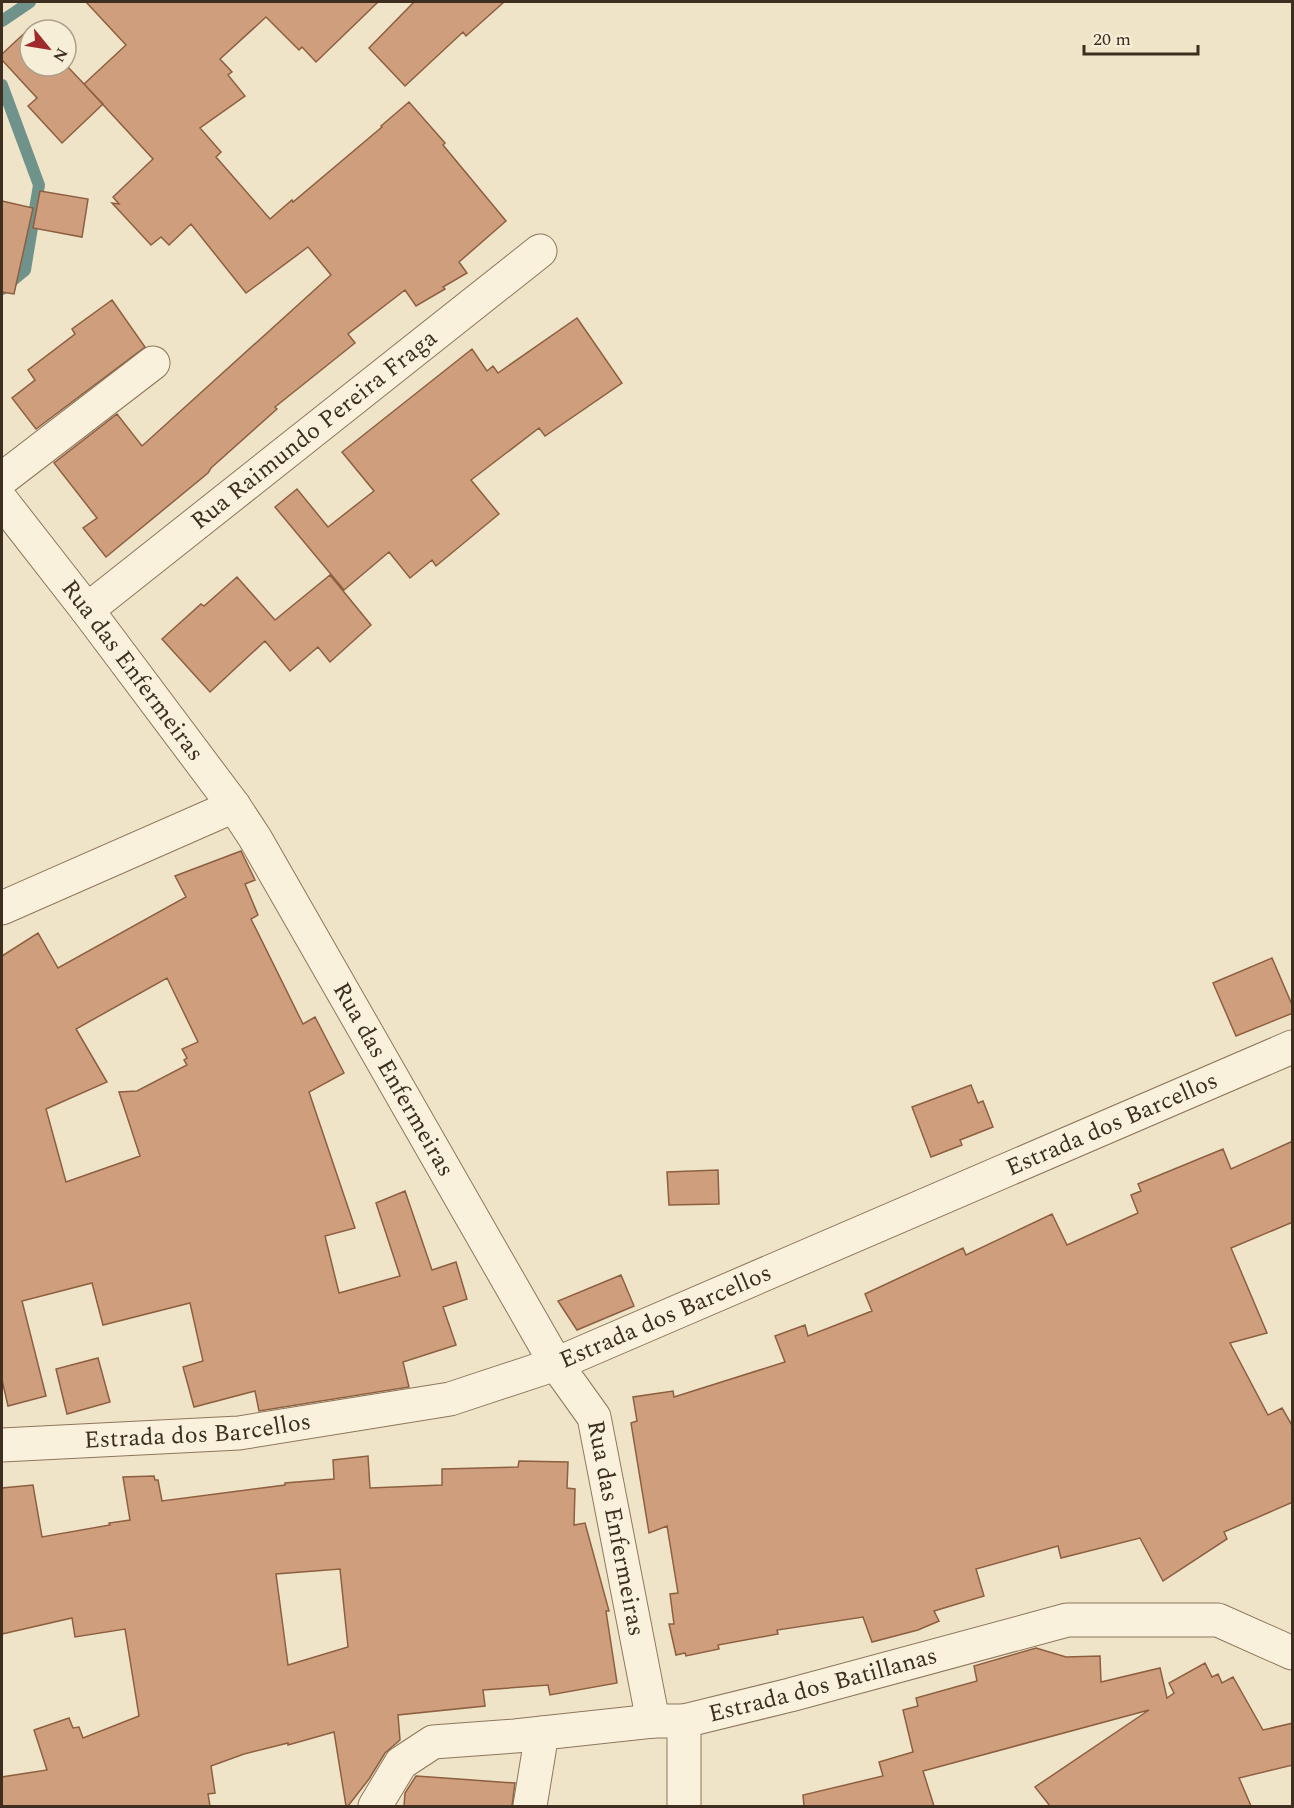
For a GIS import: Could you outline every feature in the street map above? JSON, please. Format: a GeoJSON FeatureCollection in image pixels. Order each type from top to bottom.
{"type":"FeatureCollection","features":[{"type":"Feature","properties":{"kind":"street","name":"Rua Raimundo Pereira Fraga"},"geometry":{"type":"LineString","coordinates":[[87,610],[540,251]]}},
{"type":"Feature","properties":{"kind":"street"},"geometry":{"type":"LineString","coordinates":[[2,479],[153,363]]}},
{"type":"Feature","properties":{"kind":"street","name":"Rua das Enfermeiras"},"geometry":{"type":"LineString","coordinates":[[2,501],[87,610],[234,806],[255,838],[556,1364],[594,1417],[669,1721],[684,1806]]}},
{"type":"Feature","properties":{"kind":"street"},"geometry":{"type":"LineString","coordinates":[[2,908],[234,806]]}},
{"type":"Feature","properties":{"kind":"street","name":"Estrada dos Barcellos"},"geometry":{"type":"LineString","coordinates":[[2,1445],[239,1433],[450,1398],[556,1364],[1293,1047]]}},
{"type":"Feature","properties":{"kind":"street","name":"Estrada dos Batillanas"},"geometry":{"type":"LineString","coordinates":[[375,1806],[402,1763],[433,1742],[669,1721],[801,1692],[1067,1620],[1218,1620],[1293,1653]]}},
{"type":"Feature","properties":{"kind":"street"},"geometry":{"type":"LineString","coordinates":[[530,1806],[542,1733]]}},
{"type":"Feature","properties":{"kind":"building"},"geometry":{"type":"Polygon","coordinates":[[[86,2],[378,2],[316,62],[302,47],[299,50],[266,17],[220,59],[232,72],[228,75],[245,96],[200,128],[221,152],[216,157],[270,219],[292,200],[293,202],[409,102],[445,143],[443,145],[506,221],[459,262],[467,273],[443,287],[445,289],[416,306],[405,290],[348,334],[355,343],[275,407],[277,409],[208,473],[106,557],[83,528],[97,518],[54,463],[117,414],[142,446],[331,275],[308,247],[246,293],[191,224],[169,245],[161,237],[151,245],[112,203],[119,204],[113,197],[153,159],[84,84],[126,45],[86,2]]]}},
{"type":"Feature","properties":{"kind":"building"},"geometry":{"type":"Polygon","coordinates":[[[414,2],[504,2],[466,36],[463,32],[405,86],[369,48],[414,2]]]}},
{"type":"Feature","properties":{"kind":"building"},"geometry":{"type":"Polygon","coordinates":[[[18,39],[18,77],[2,60],[2,54],[18,39]]]}},
{"type":"Feature","properties":{"kind":"building"},"geometry":{"type":"Polygon","coordinates":[[[19,78],[78,78],[103,104],[62,143],[28,106],[37,98],[19,78]]]}},
{"type":"Feature","properties":{"kind":"building"},"geometry":{"type":"Polygon","coordinates":[[[40,191],[88,199],[82,237],[33,228],[40,191]]]}},
{"type":"Feature","properties":{"kind":"building"},"geometry":{"type":"Polygon","coordinates":[[[2,201],[33,208],[14,294],[2,292],[2,201]]]}},
{"type":"Feature","properties":{"kind":"building"},"geometry":{"type":"Polygon","coordinates":[[[112,300],[145,347],[36,429],[12,398],[35,380],[28,370],[75,334],[72,329],[112,300]]]}},
{"type":"Feature","properties":{"kind":"building"},"geometry":{"type":"Polygon","coordinates":[[[577,318],[622,383],[545,436],[539,428],[471,480],[499,514],[436,566],[432,560],[410,578],[389,552],[344,590],[275,507],[297,489],[328,527],[374,491],[342,452],[472,349],[487,371],[493,366],[498,373],[577,318]]]}},
{"type":"Feature","properties":{"kind":"building"},"geometry":{"type":"Polygon","coordinates":[[[330,575],[371,625],[330,662],[318,647],[290,671],[265,641],[210,692],[162,639],[201,604],[204,606],[237,577],[275,620],[330,575]]]}},
{"type":"Feature","properties":{"kind":"building"},"geometry":{"type":"Polygon","coordinates":[[[241,851],[255,880],[245,884],[258,915],[251,919],[303,1024],[315,1017],[344,1073],[309,1092],[355,1228],[325,1236],[339,1293],[400,1276],[376,1203],[405,1191],[432,1270],[456,1262],[467,1299],[443,1307],[456,1345],[403,1362],[409,1387],[259,1411],[255,1391],[194,1407],[183,1367],[203,1361],[190,1303],[103,1325],[92,1283],[22,1301],[46,1396],[8,1406],[2,1380],[2,956],[38,933],[58,968],[186,897],[175,876],[241,851]],[[167,978],[76,1029],[107,1082],[46,1109],[66,1182],[140,1156],[119,1092],[137,1091],[187,1065],[184,1060],[187,1058],[182,1049],[198,1042],[167,978]]]}},
{"type":"Feature","properties":{"kind":"building"},"geometry":{"type":"Polygon","coordinates":[[[1272,958],[1293,1007],[1293,1013],[1236,1036],[1213,983],[1272,958]]]}},
{"type":"Feature","properties":{"kind":"building"},"geometry":{"type":"Polygon","coordinates":[[[971,1085],[978,1103],[983,1101],[993,1127],[960,1140],[962,1145],[931,1157],[912,1107],[971,1085]]]}},
{"type":"Feature","properties":{"kind":"building"},"geometry":{"type":"Polygon","coordinates":[[[1293,1141],[1293,1222],[1231,1248],[1267,1333],[1230,1343],[1268,1415],[1282,1408],[1293,1427],[1293,1502],[1224,1532],[1227,1539],[1163,1581],[1140,1538],[1061,1558],[1058,1546],[976,1569],[984,1596],[934,1611],[939,1621],[918,1630],[872,1642],[863,1617],[777,1630],[778,1634],[718,1645],[719,1649],[686,1656],[685,1653],[676,1655],[669,1624],[674,1624],[670,1594],[678,1593],[667,1526],[649,1533],[631,1423],[637,1421],[633,1397],[673,1391],[674,1397],[785,1362],[775,1336],[805,1325],[808,1336],[872,1311],[865,1294],[963,1248],[966,1255],[1052,1214],[1067,1245],[1138,1213],[1131,1195],[1141,1191],[1138,1184],[1223,1149],[1231,1169],[1293,1141]]]}},
{"type":"Feature","properties":{"kind":"building"},"geometry":{"type":"Polygon","coordinates":[[[718,1170],[719,1204],[669,1205],[667,1172],[718,1170]]]}},
{"type":"Feature","properties":{"kind":"building"},"geometry":{"type":"Polygon","coordinates":[[[621,1275],[634,1306],[577,1330],[558,1301],[621,1275]]]}},
{"type":"Feature","properties":{"kind":"building"},"geometry":{"type":"Polygon","coordinates":[[[98,1358],[110,1402],[67,1414],[56,1369],[98,1358]]]}},
{"type":"Feature","properties":{"kind":"building"},"geometry":{"type":"Polygon","coordinates":[[[368,1456],[370,1488],[442,1485],[442,1469],[518,1467],[519,1461],[568,1462],[567,1488],[575,1489],[574,1525],[585,1523],[609,1611],[606,1611],[617,1683],[550,1695],[548,1685],[483,1690],[485,1706],[398,1715],[400,1740],[385,1753],[348,1806],[346,1806],[334,1732],[244,1754],[211,1766],[215,1793],[208,1794],[210,1806],[2,1806],[2,1777],[47,1770],[34,1730],[69,1718],[73,1728],[79,1727],[83,1738],[139,1716],[125,1629],[75,1637],[72,1618],[2,1634],[2,1488],[33,1485],[42,1537],[130,1520],[123,1477],[154,1476],[155,1480],[158,1480],[162,1501],[285,1485],[285,1483],[334,1479],[333,1460],[368,1456]],[[340,1569],[276,1574],[288,1665],[348,1647],[340,1569]]]}},
{"type":"Feature","properties":{"kind":"building"},"geometry":{"type":"Polygon","coordinates":[[[1036,1648],[1066,1657],[1100,1656],[1101,1682],[1160,1668],[1167,1698],[1174,1693],[1169,1683],[1205,1663],[1212,1677],[1218,1674],[1222,1683],[1233,1677],[1263,1730],[1293,1723],[1293,1765],[1239,1778],[1251,1806],[1050,1806],[1035,1787],[1149,1710],[923,1771],[934,1806],[804,1806],[803,1795],[883,1776],[879,1762],[913,1752],[903,1710],[918,1706],[916,1698],[977,1681],[974,1666],[1036,1648]]]}},
{"type":"Feature","properties":{"kind":"building"},"geometry":{"type":"Polygon","coordinates":[[[416,1776],[515,1783],[512,1806],[404,1806],[405,1793],[416,1776]]]}},
{"type":"Feature","properties":{"kind":"waterway"},"geometry":{"type":"LineString","coordinates":[[2,21],[30,2]]}},
{"type":"Feature","properties":{"kind":"waterway"},"geometry":{"type":"LineString","coordinates":[[2,85],[39,185],[25,270],[2,289]]}}]}
